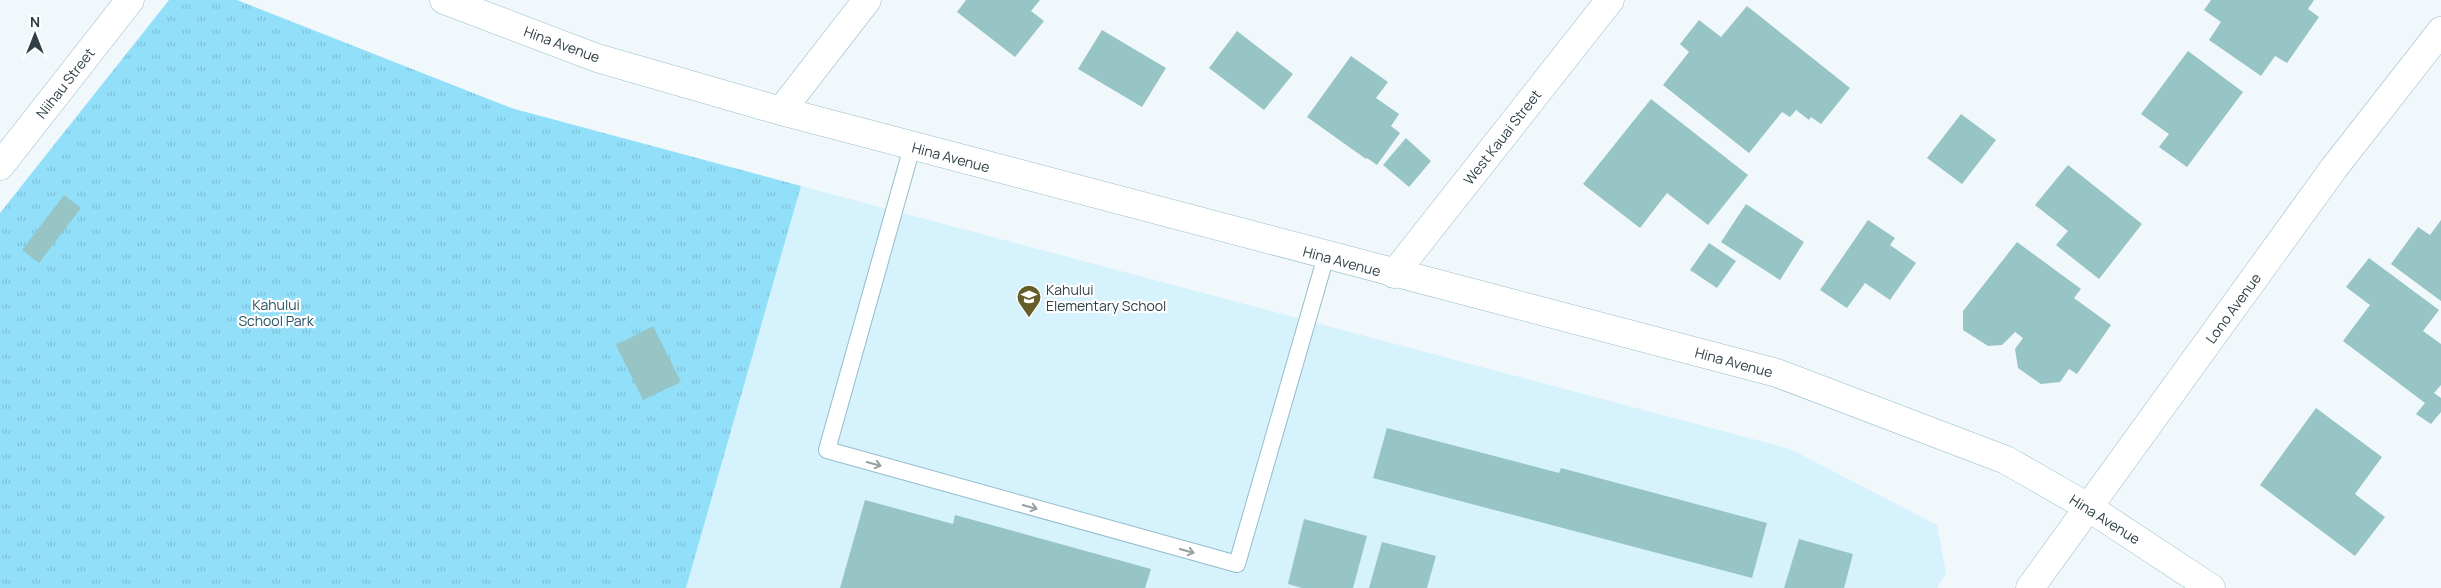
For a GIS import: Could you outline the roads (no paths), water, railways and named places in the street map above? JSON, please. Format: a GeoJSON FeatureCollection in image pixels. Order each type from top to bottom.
{"type":"FeatureCollection","features":[{"type":"Feature","properties":{"kind":"street","name":"Niihau Street"},"geometry":{"type":"LineString","coordinates":[[0,166],[130,0]]}},
{"type":"Feature","properties":{"kind":"street","name":"Hina Avenue"},"geometry":{"type":"LineString","coordinates":[[444,0],[597,58],[781,111],[1777,374],[2006,460],[2088,507],[2210,588]]}},
{"type":"Feature","properties":{"kind":"street"},"geometry":{"type":"LineString","coordinates":[[781,111],[867,0]]}},
{"type":"Feature","properties":{"kind":"street","name":"West Kauai Street"},"geometry":{"type":"LineString","coordinates":[[1394,274],[1610,0]]}},
{"type":"Feature","properties":{"kind":"street","name":"Lono Avenue"},"geometry":{"type":"LineString","coordinates":[[2030,588],[2334,168],[2441,31]]}},
{"type":"Feature","properties":{"kind":"lane"},"geometry":{"type":"LineString","coordinates":[[912,147],[827,450],[1237,564],[1326,256]]}},
{"type":"Feature","properties":{"kind":"place","name":"Kahului Elementary School"},"geometry":{"type":"Point","coordinates":[1029,318]}},
{"type":"Feature","properties":{"kind":"park label","name":"Kahului School Park"},"geometry":{"type":"Point","coordinates":[276,312]}}]}
